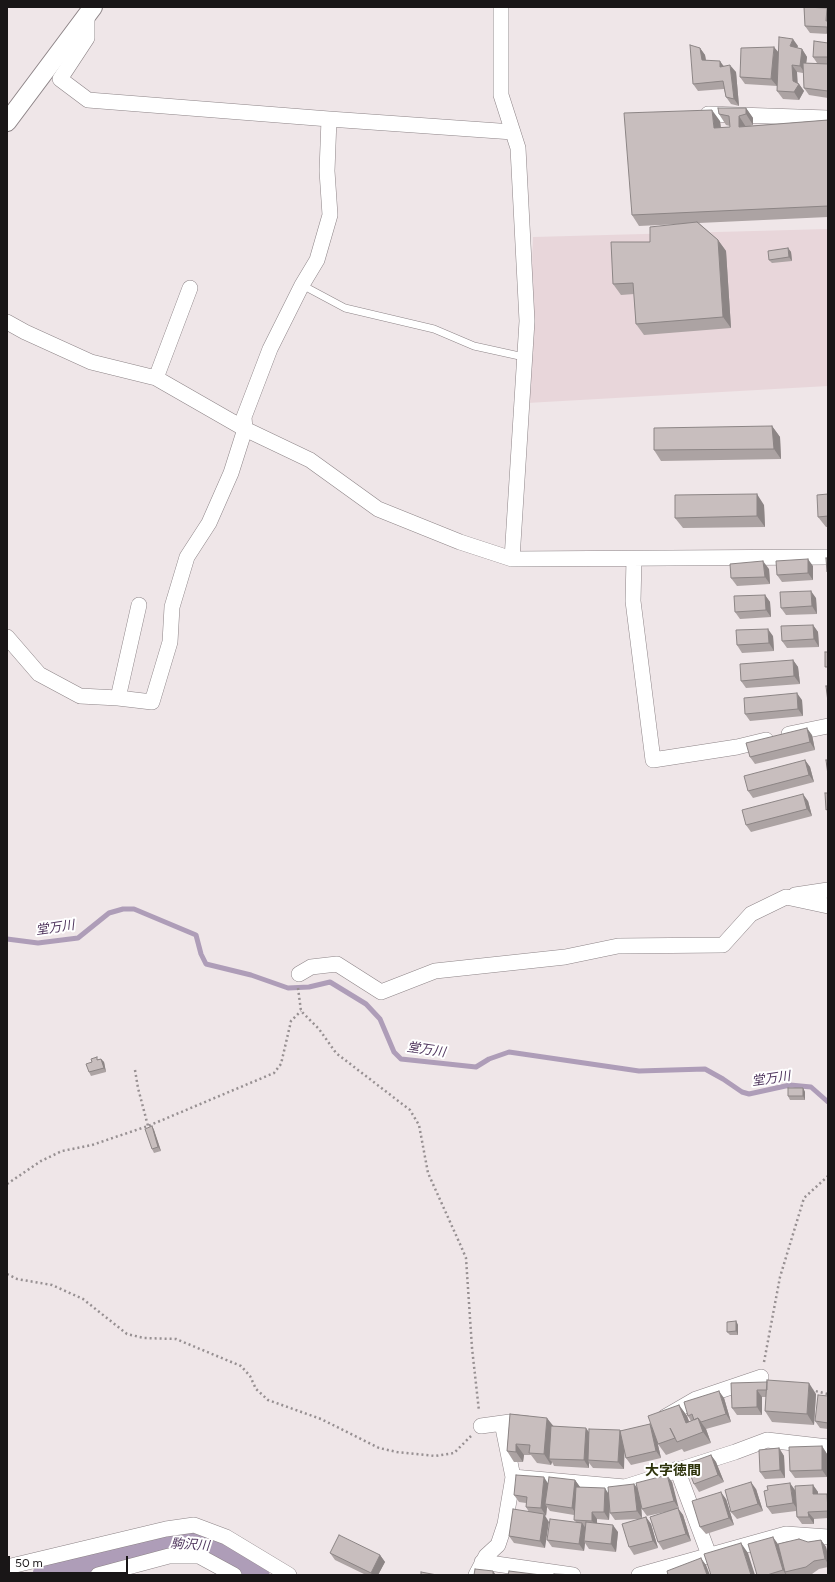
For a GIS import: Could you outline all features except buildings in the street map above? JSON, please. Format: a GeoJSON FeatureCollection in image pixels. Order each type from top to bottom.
{"type":"FeatureCollection","features":[{"type":"Feature","properties":{"kind":"street"},"geometry":{"type":"LineString","coordinates":[[501,7],[501,96],[518,148],[519,156],[527,321],[512,559]]}},
{"type":"Feature","properties":{"kind":"street"},"geometry":{"type":"LineString","coordinates":[[90,12],[87,38],[60,79],[88,100],[513,132]]}},
{"type":"Feature","properties":{"kind":"street"},"geometry":{"type":"LineString","coordinates":[[7,122],[90,12]]}},
{"type":"Feature","properties":{"kind":"street"},"geometry":{"type":"LineString","coordinates":[[708,114],[828,118]]}},
{"type":"Feature","properties":{"kind":"street"},"geometry":{"type":"LineString","coordinates":[[7,638],[39,674],[80,696],[152,702],[170,642],[172,606],[187,557],[209,523],[231,473],[245,429],[244,417],[270,349],[302,285],[317,260],[330,215],[327,170],[329,119]]}},
{"type":"Feature","properties":{"kind":"street"},"geometry":{"type":"LineString","coordinates":[[156,378],[190,288]]}},
{"type":"Feature","properties":{"kind":"street"},"geometry":{"type":"LineString","coordinates":[[7,322],[25,332],[91,362],[156,378],[245,429],[310,460],[378,509],[460,542],[512,559],[828,557]]}},
{"type":"Feature","properties":{"kind":"street"},"geometry":{"type":"LineString","coordinates":[[634,559],[633,601],[653,760],[737,747],[828,726]]}},
{"type":"Feature","properties":{"kind":"street"},"geometry":{"type":"LineString","coordinates":[[118,698],[139,605]]}},
{"type":"Feature","properties":{"kind":"street"},"geometry":{"type":"LineString","coordinates":[[299,974],[311,966],[336,964],[381,992],[435,971],[565,957],[618,946],[723,945],[751,914],[786,897],[828,890]]}},
{"type":"Feature","properties":{"kind":"street"},"geometry":{"type":"LineString","coordinates":[[786,897],[828,906]]}},
{"type":"Feature","properties":{"kind":"street"},"geometry":{"type":"LineString","coordinates":[[653,1425],[696,1399],[761,1377]]}},
{"type":"Feature","properties":{"kind":"street"},"geometry":{"type":"LineString","coordinates":[[482,1426],[510,1422],[541,1425]]}},
{"type":"Feature","properties":{"kind":"street"},"geometry":{"type":"LineString","coordinates":[[502,1423],[513,1476],[505,1524],[498,1545],[486,1556],[479,1569],[574,1575]]}},
{"type":"Feature","properties":{"kind":"street"},"geometry":{"type":"LineString","coordinates":[[513,1476],[626,1487],[677,1469],[735,1452],[767,1440],[828,1447]]}},
{"type":"Feature","properties":{"kind":"street"},"geometry":{"type":"LineString","coordinates":[[677,1469],[709,1555]]}},
{"type":"Feature","properties":{"kind":"street"},"geometry":{"type":"LineString","coordinates":[[7,1567],[166,1529],[194,1526],[226,1537],[289,1575]]}},
{"type":"Feature","properties":{"kind":"street"},"geometry":{"type":"LineString","coordinates":[[639,1575],[786,1534],[828,1537]]}},
{"type":"Feature","properties":{"kind":"street"},"geometry":{"type":"LineString","coordinates":[[98,1575],[169,1556],[199,1556],[234,1575]]}},
{"type":"Feature","properties":{"kind":"lane"},"geometry":{"type":"LineString","coordinates":[[302,285],[345,308],[434,329],[474,346],[524,357]]}},
{"type":"Feature","properties":{"kind":"path"},"geometry":{"type":"LineString","coordinates":[[7,1274],[17,1279],[52,1285],[83,1299],[127,1334],[144,1338],[176,1339],[241,1366],[250,1376],[256,1389],[268,1400],[321,1419],[379,1448],[397,1452],[435,1456],[454,1453],[482,1426],[476,1388],[466,1258],[428,1174],[419,1124],[410,1110],[336,1053],[319,1029],[301,1011],[298,995]]}},
{"type":"Feature","properties":{"kind":"path"},"geometry":{"type":"LineString","coordinates":[[7,1184],[40,1161],[62,1151],[92,1145],[148,1126],[274,1073],[281,1064],[291,1021],[301,1011]]}},
{"type":"Feature","properties":{"kind":"path"},"geometry":{"type":"LineString","coordinates":[[135,1070],[148,1126]]}},
{"type":"Feature","properties":{"kind":"path"},"geometry":{"type":"LineString","coordinates":[[761,1377],[780,1277],[804,1198],[828,1176]]}},
{"type":"Feature","properties":{"kind":"path"},"geometry":{"type":"LineString","coordinates":[[806,1389],[828,1394]]}},
{"type":"Feature","properties":{"kind":"shaded area"},"geometry":{"type":"Polygon","coordinates":[[[828,229],[828,386],[527,403],[533,237],[828,229]]]}},
{"type":"Feature","properties":{"kind":"waterway","name":"堂万川"},"geometry":{"type":"LineString","coordinates":[[7,939],[38,943],[78,938],[109,913],[123,909],[134,909],[196,935],[201,954],[206,964],[251,975],[288,988],[309,987],[330,982],[366,1004],[380,1019],[394,1052],[401,1059],[476,1067],[489,1059],[509,1052],[639,1071],[705,1069],[742,1092],[749,1094],[790,1085],[811,1087],[828,1102]]}},
{"type":"Feature","properties":{"kind":"waterway","name":"駒沢川"},"geometry":{"type":"LineString","coordinates":[[47,1575],[71,1571],[112,1560],[167,1542],[219,1547],[255,1575]]}},
{"type":"Feature","properties":{"kind":"district","name":"大字徳間"},"geometry":{"type":"Point","coordinates":[673,1471]}}]}
